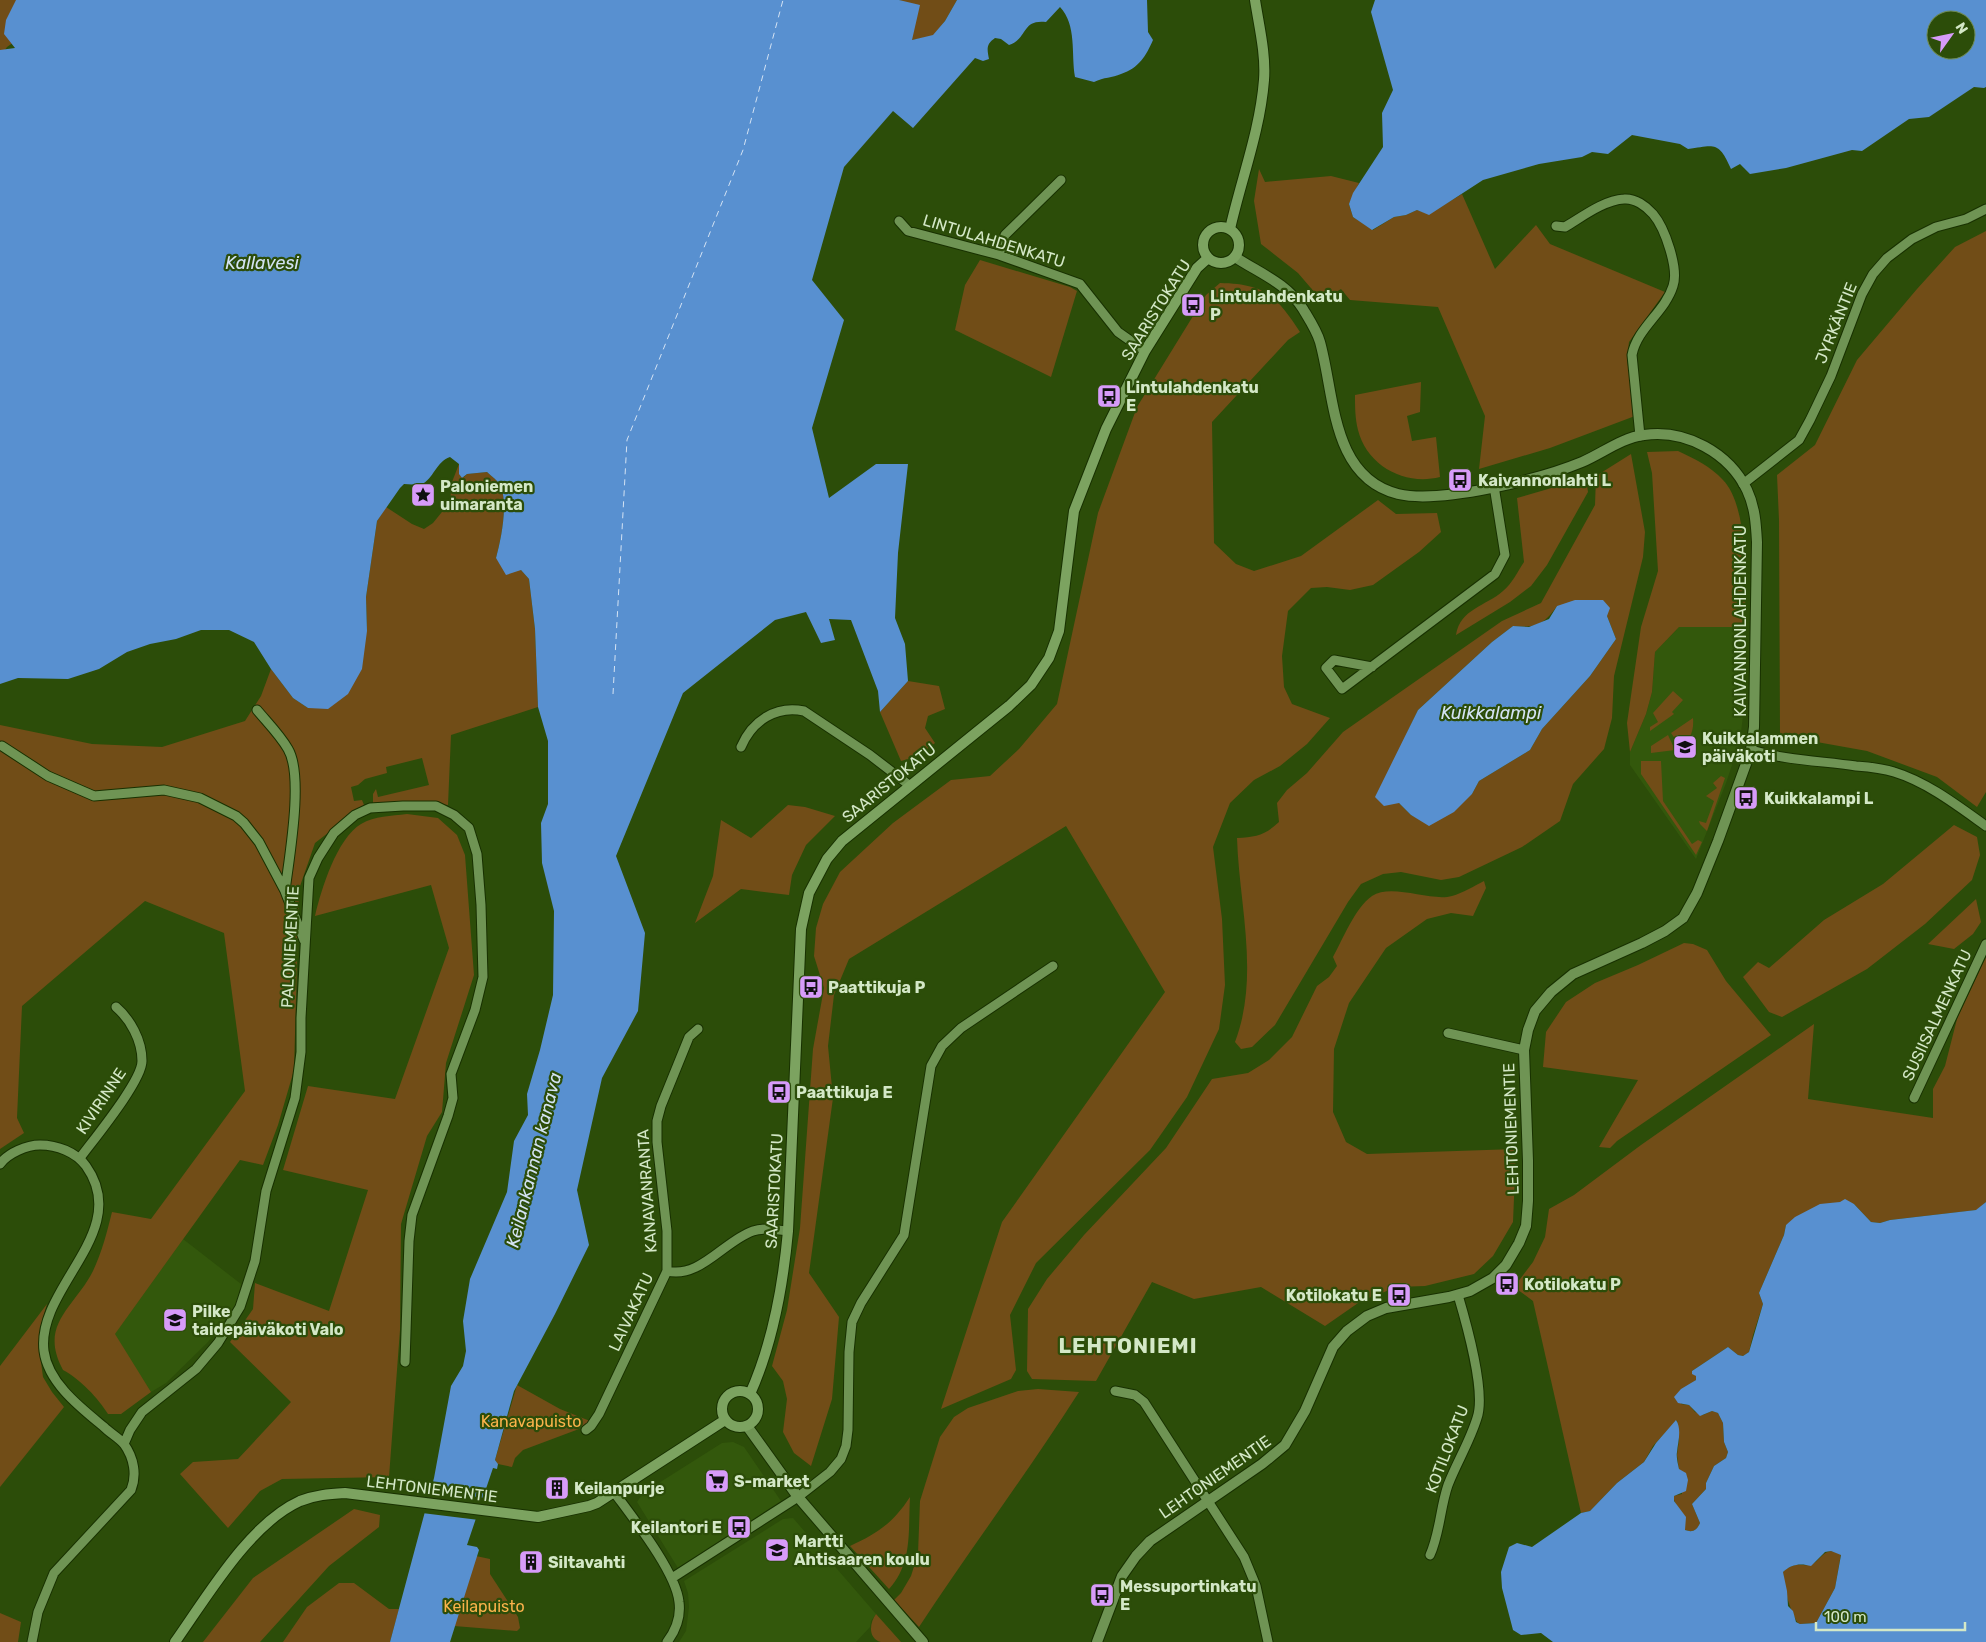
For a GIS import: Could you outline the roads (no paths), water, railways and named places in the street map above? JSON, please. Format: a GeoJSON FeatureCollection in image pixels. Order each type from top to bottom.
{"type":"FeatureCollection","features":[{"type":"Feature","properties":{"kind":"main road"},"geometry":{"type":"LineString","coordinates":[[1230,229],[1258,122],[1264,79],[1263,51],[1255,0]]}},
{"type":"Feature","properties":{"kind":"main road"},"geometry":{"type":"LineString","coordinates":[[1219,226],[1230,229],[1239,242],[1239,248],[1235,257],[1224,263],[1218,263],[1208,258],[1202,248],[1202,242],[1208,231],[1219,226]]}},
{"type":"Feature","properties":{"kind":"main road","name":"SAARISTOKATU"},"geometry":{"type":"LineString","coordinates":[[750,1394],[756,1380],[784,1278],[788,1231],[801,929],[809,893],[827,859],[842,841],[1009,706],[1031,685],[1049,658],[1059,631],[1074,511],[1106,429],[1145,351],[1197,268],[1208,258]]}},
{"type":"Feature","properties":{"kind":"main road"},"geometry":{"type":"LineString","coordinates":[[741,1390],[750,1394],[757,1403],[758,1413],[752,1423],[747,1426],[733,1426],[725,1420],[721,1410],[726,1396],[741,1390]]}},
{"type":"Feature","properties":{"kind":"main road","name":"LEHTONIEMENTIE"},"geometry":{"type":"LineString","coordinates":[[175,1642],[249,1539],[274,1517],[300,1502],[323,1494],[345,1493],[538,1517],[589,1506],[614,1492],[725,1420]]}},
{"type":"Feature","properties":{"kind":"street"},"geometry":{"type":"LineString","coordinates":[[999,255],[1005,235],[1061,180]]}},
{"type":"Feature","properties":{"kind":"street"},"geometry":{"type":"LineString","coordinates":[[1556,226],[1565,227],[1615,200],[1633,199],[1654,214],[1664,234],[1676,278],[1668,300],[1636,342],[1632,355],[1640,436]]}},
{"type":"Feature","properties":{"kind":"street","name":"JYRKÄNTIE"},"geometry":{"type":"LineString","coordinates":[[1743,484],[1799,440],[1831,376],[1862,294],[1874,274],[1887,258],[1912,239],[1936,227],[1966,219],[1986,209]]}},
{"type":"Feature","properties":{"kind":"street","name":"LINTULAHDENKATU"},"geometry":{"type":"LineString","coordinates":[[899,221],[908,231],[999,255],[1080,284],[1118,332],[1145,351]]}},
{"type":"Feature","properties":{"kind":"street","name":"KAIVANNONLAHDENKATU"},"geometry":{"type":"LineString","coordinates":[[1235,257],[1289,291],[1302,307],[1320,341],[1341,439],[1354,464],[1367,478],[1383,489],[1399,494],[1418,496],[1494,486],[1565,468],[1625,440],[1640,436],[1664,434],[1687,438],[1708,448],[1724,459],[1736,472],[1743,484],[1755,514],[1757,542],[1755,688],[1754,727],[1751,750]]}},
{"type":"Feature","properties":{"kind":"street"},"geometry":{"type":"LineString","coordinates":[[1372,667],[1334,660],[1326,668],[1342,689],[1372,667],[1495,574],[1500,567],[1505,555],[1494,486]]}},
{"type":"Feature","properties":{"kind":"street"},"geometry":{"type":"LineString","coordinates":[[741,747],[746,735],[758,722],[778,711],[792,708],[804,711],[870,755],[909,785]]}},
{"type":"Feature","properties":{"kind":"street"},"geometry":{"type":"LineString","coordinates":[[257,710],[289,750],[293,766],[295,795],[285,891]]}},
{"type":"Feature","properties":{"kind":"street"},"geometry":{"type":"LineString","coordinates":[[2,746],[48,776],[94,796],[164,790],[200,798],[236,816],[259,842],[285,891],[305,942]]}},
{"type":"Feature","properties":{"kind":"street"},"geometry":{"type":"LineString","coordinates":[[1751,750],[1783,758],[1893,772],[1914,780],[1961,808],[1986,826]]}},
{"type":"Feature","properties":{"kind":"street","name":"LEHTONIEMENTIE"},"geometry":{"type":"LineString","coordinates":[[1097,1642],[1122,1576],[1136,1556],[1150,1541],[1276,1454],[1285,1445],[1304,1411],[1333,1347],[1347,1331],[1367,1316],[1386,1308],[1458,1295],[1470,1291],[1493,1278],[1506,1265],[1519,1243],[1526,1226],[1528,1162],[1524,1050],[1528,1030],[1535,1011],[1559,984],[1573,974],[1665,931],[1683,918],[1700,886],[1751,750]]}},
{"type":"Feature","properties":{"kind":"street","name":"PALONIEMENTIE"},"geometry":{"type":"LineString","coordinates":[[124,1444],[130,1430],[142,1412],[196,1369],[218,1343],[240,1307],[255,1261],[266,1191],[296,1098],[301,1052],[309,878],[318,858],[334,833],[355,815],[370,808],[385,806],[436,806],[454,815],[469,828],[477,862],[481,905],[483,977],[475,1010],[451,1074],[453,1098],[448,1116],[412,1215],[409,1240],[405,1362]]}},
{"type":"Feature","properties":{"kind":"street","name":"SUSIISALMENKATU"},"geometry":{"type":"LineString","coordinates":[[1914,1098],[1986,944]]}},
{"type":"Feature","properties":{"kind":"street"},"geometry":{"type":"LineString","coordinates":[[672,1578],[798,1498],[830,1472],[841,1459],[846,1446],[849,1352],[852,1322],[861,1303],[904,1234],[930,1066],[942,1046],[961,1028],[1053,966]]}},
{"type":"Feature","properties":{"kind":"street","name":"KIVIRINNE"},"geometry":{"type":"LineString","coordinates":[[80,1158],[136,1080],[143,1062],[139,1042],[127,1016],[116,1007]]}},
{"type":"Feature","properties":{"kind":"street","name":"KANAVANRANTA"},"geometry":{"type":"LineString","coordinates":[[667,1271],[667,1231],[657,1142],[657,1122],[661,1106],[689,1037],[698,1029]]}},
{"type":"Feature","properties":{"kind":"street"},"geometry":{"type":"LineString","coordinates":[[1448,1033],[1524,1050]]}},
{"type":"Feature","properties":{"kind":"street"},"geometry":{"type":"LineString","coordinates":[[0,1164],[3,1160],[21,1149],[38,1145],[56,1146],[80,1158],[90,1171],[99,1194],[97,1224],[45,1325],[44,1353],[59,1385],[124,1444],[133,1463],[135,1479],[131,1490],[54,1574],[38,1612],[32,1642]]}},
{"type":"Feature","properties":{"kind":"street","name":"LAIVAKATU"},"geometry":{"type":"LineString","coordinates":[[586,1430],[599,1414],[667,1271],[676,1273],[689,1271],[751,1232],[764,1228],[788,1231]]}},
{"type":"Feature","properties":{"kind":"street","name":"KOTILOKATU"},"geometry":{"type":"LineString","coordinates":[[1430,1555],[1436,1543],[1442,1505],[1449,1484],[1481,1404],[1477,1376],[1458,1295]]}},
{"type":"Feature","properties":{"kind":"street"},"geometry":{"type":"LineString","coordinates":[[1115,1390],[1135,1395],[1144,1402],[1244,1557],[1256,1586],[1268,1642]]}},
{"type":"Feature","properties":{"kind":"street"},"geometry":{"type":"LineString","coordinates":[[747,1426],[798,1498],[923,1642]]}},
{"type":"Feature","properties":{"kind":"street"},"geometry":{"type":"LineString","coordinates":[[614,1492],[672,1578],[679,1610],[677,1628],[668,1642]]}},
{"type":"Feature","properties":{"kind":"water","name":"Kallavesi"},"geometry":{"type":"Polygon","coordinates":[[[16,0],[899,0],[920,5],[912,40],[933,35],[945,21],[957,0],[1147,0],[1148,32],[1153,40],[1141,61],[1133,68],[1118,75],[1094,82],[1075,77],[1071,31],[1069,22],[1060,7],[1046,22],[1032,23],[1015,42],[1009,45],[1001,39],[995,38],[992,40],[988,47],[989,59],[983,61],[975,58],[913,128],[893,111],[844,167],[812,280],[844,320],[812,428],[829,498],[876,464],[908,464],[898,553],[895,618],[905,644],[908,681],[880,712],[878,691],[851,620],[829,619],[835,640],[821,643],[806,612],[775,620],[683,693],[616,856],[645,933],[638,1011],[602,1078],[577,1190],[589,1245],[514,1391],[495,1460],[498,1464],[497,1469],[493,1468],[467,1545],[477,1547],[479,1550],[450,1642],[390,1642],[434,1478],[451,1386],[463,1366],[466,1351],[463,1321],[470,1279],[507,1192],[514,1141],[528,1115],[527,1094],[553,995],[554,911],[542,863],[541,823],[548,804],[548,741],[538,707],[535,629],[529,579],[521,570],[506,575],[496,558],[504,513],[503,494],[500,485],[487,472],[467,474],[462,478],[459,474],[459,464],[450,457],[441,462],[421,485],[404,484],[377,521],[366,597],[367,631],[362,669],[348,694],[328,709],[308,708],[293,698],[254,642],[229,630],[201,630],[176,639],[150,644],[127,652],[99,669],[68,679],[18,678],[0,684],[0,50],[15,48],[4,34],[6,20],[16,0]]]}},
{"type":"Feature","properties":{"kind":"water"},"geometry":{"type":"Polygon","coordinates":[[[1375,0],[1986,0],[1986,87],[1974,87],[1929,117],[1909,119],[1862,151],[1852,150],[1786,168],[1750,174],[1740,164],[1731,169],[1723,154],[1715,147],[1704,146],[1688,149],[1680,144],[1632,135],[1608,154],[1592,152],[1582,157],[1539,164],[1483,180],[1429,215],[1417,210],[1406,215],[1394,217],[1372,230],[1353,217],[1349,204],[1353,193],[1383,147],[1382,113],[1393,90],[1371,12],[1375,0]]]}},
{"type":"Feature","properties":{"kind":"water","name":"Kuikkalampi"},"geometry":{"type":"Polygon","coordinates":[[[1575,600],[1603,600],[1610,608],[1607,616],[1616,639],[1590,676],[1542,729],[1530,750],[1479,781],[1472,794],[1454,812],[1429,826],[1411,815],[1399,803],[1384,806],[1375,797],[1418,710],[1492,642],[1513,626],[1529,627],[1549,619],[1557,606],[1575,600]]]}},
{"type":"Feature","properties":{"kind":"water"},"geometry":{"type":"Polygon","coordinates":[[[1845,1199],[1854,1204],[1871,1222],[1880,1223],[1890,1220],[1976,1210],[1986,1202],[1986,1642],[1553,1642],[1541,1633],[1521,1635],[1513,1630],[1502,1588],[1501,1572],[1509,1547],[1517,1543],[1532,1547],[1581,1513],[1590,1511],[1617,1483],[1644,1462],[1656,1443],[1676,1420],[1679,1431],[1677,1454],[1679,1469],[1686,1473],[1688,1480],[1686,1491],[1674,1496],[1674,1501],[1686,1517],[1685,1530],[1692,1531],[1698,1527],[1700,1523],[1692,1504],[1706,1489],[1706,1483],[1714,1466],[1726,1458],[1728,1452],[1724,1442],[1723,1423],[1718,1413],[1712,1411],[1700,1416],[1689,1405],[1678,1403],[1674,1397],[1681,1389],[1696,1380],[1696,1376],[1692,1374],[1692,1371],[1728,1347],[1738,1355],[1743,1356],[1749,1352],[1763,1304],[1759,1293],[1784,1235],[1786,1225],[1795,1217],[1820,1204],[1840,1202],[1845,1199]],[[1831,1551],[1825,1552],[1811,1566],[1796,1565],[1789,1567],[1783,1572],[1788,1606],[1793,1611],[1796,1622],[1800,1624],[1816,1623],[1835,1588],[1841,1555],[1831,1551]]]}},
{"type":"Feature","properties":{"kind":"place","name":"Lintulahdenkatu P"},"geometry":{"type":"Point","coordinates":[1193,305]}},
{"type":"Feature","properties":{"kind":"place","name":"Lintulahdenkatu E"},"geometry":{"type":"Point","coordinates":[1109,396]}},
{"type":"Feature","properties":{"kind":"place","name":"Kaivannonlahti L"},"geometry":{"type":"Point","coordinates":[1460,480]}},
{"type":"Feature","properties":{"kind":"place","name":"Paloniemen uimaranta"},"geometry":{"type":"Point","coordinates":[423,495]}},
{"type":"Feature","properties":{"kind":"place","name":"Kuikkalammen päiväkoti"},"geometry":{"type":"Point","coordinates":[1685,747]}},
{"type":"Feature","properties":{"kind":"place","name":"Kuikkalampi L"},"geometry":{"type":"Point","coordinates":[1746,798]}},
{"type":"Feature","properties":{"kind":"place","name":"Paattikuja P"},"geometry":{"type":"Point","coordinates":[811,987]}},
{"type":"Feature","properties":{"kind":"place","name":"Paattikuja E"},"geometry":{"type":"Point","coordinates":[779,1092]}},
{"type":"Feature","properties":{"kind":"place","name":"Kotilokatu P"},"geometry":{"type":"Point","coordinates":[1507,1284]}},
{"type":"Feature","properties":{"kind":"place","name":"Kotilokatu E"},"geometry":{"type":"Point","coordinates":[1399,1295]}},
{"type":"Feature","properties":{"kind":"place","name":"Pilke taidepäiväkoti Valo"},"geometry":{"type":"Point","coordinates":[175,1320]}},
{"type":"Feature","properties":{"kind":"place","name":"S-market"},"geometry":{"type":"Point","coordinates":[717,1481]}},
{"type":"Feature","properties":{"kind":"place","name":"Keilanpurje"},"geometry":{"type":"Point","coordinates":[557,1488]}},
{"type":"Feature","properties":{"kind":"place","name":"Keilantori E"},"geometry":{"type":"Point","coordinates":[739,1527]}},
{"type":"Feature","properties":{"kind":"place","name":"Martti Ahtisaaren koulu"},"geometry":{"type":"Point","coordinates":[777,1550]}},
{"type":"Feature","properties":{"kind":"place","name":"Siltavahti"},"geometry":{"type":"Point","coordinates":[531,1562]}},
{"type":"Feature","properties":{"kind":"place","name":"Messuportinkatu E"},"geometry":{"type":"Point","coordinates":[1102,1595]}},
{"type":"Feature","properties":{"kind":"district","name":"LEHTONIEMI"},"geometry":{"type":"Point","coordinates":[1128,1345]}},
{"type":"Feature","properties":{"kind":"water label","name":"Keilankannan kanava"},"geometry":{"type":"Point","coordinates":[534,1160]}},
{"type":"Feature","properties":{"kind":"park label","name":"Kanavapuisto"},"geometry":{"type":"Point","coordinates":[531,1421]}},
{"type":"Feature","properties":{"kind":"park label","name":"Keilapuisto"},"geometry":{"type":"Point","coordinates":[484,1606]}}]}
